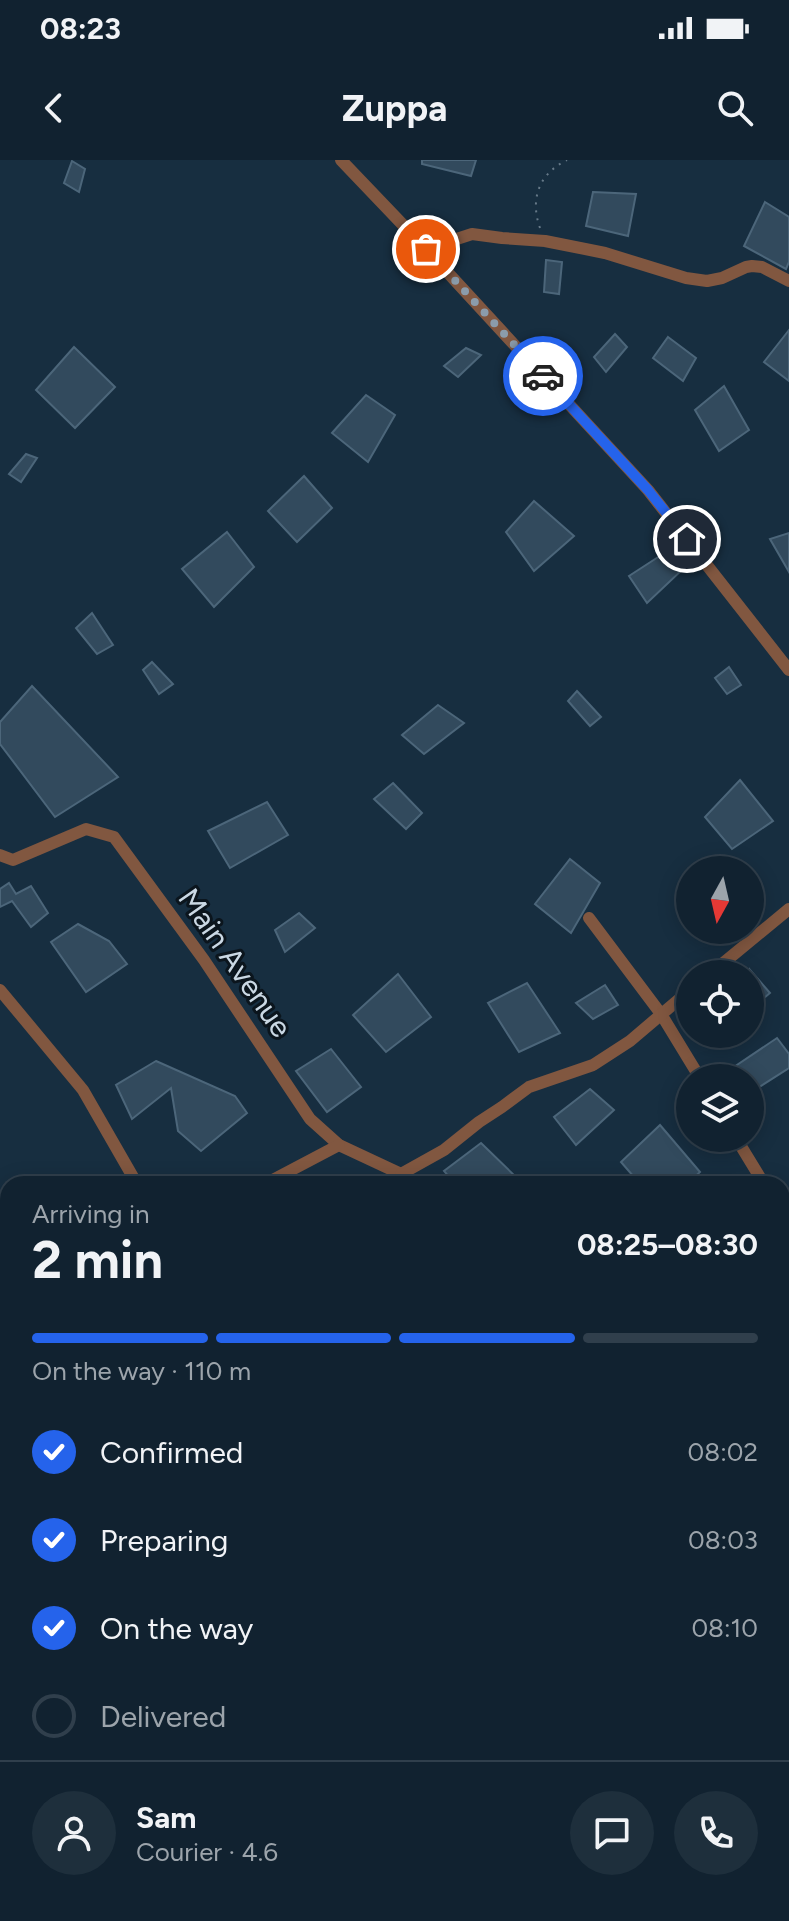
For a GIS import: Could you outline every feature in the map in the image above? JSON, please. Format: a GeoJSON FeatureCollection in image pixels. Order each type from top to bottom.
{"type":"FeatureCollection","features":[{"type":"Feature","properties":{"kind":"street"},"geometry":{"type":"LineString","coordinates":[[341,160],[648,490],[789,670]]}},
{"type":"Feature","properties":{"kind":"street"},"geometry":{"type":"LineString","coordinates":[[426,249],[472,234],[545,241],[605,253],[686,278],[707,281],[752,266],[762,267],[789,281]]}},
{"type":"Feature","properties":{"kind":"street","name":"Main Avenue"},"geometry":{"type":"LineString","coordinates":[[0,855],[13,860],[86,829],[114,837],[204,960],[310,1119],[339,1145],[404,1176]]}},
{"type":"Feature","properties":{"kind":"street"},"geometry":{"type":"LineString","coordinates":[[727,960],[789,909]]}},
{"type":"Feature","properties":{"kind":"street"},"geometry":{"type":"LineString","coordinates":[[589,918],[661,1014],[691,1064]]}},
{"type":"Feature","properties":{"kind":"street"},"geometry":{"type":"LineString","coordinates":[[0,990],[83,1090],[132,1176]]}},
{"type":"Feature","properties":{"kind":"street"},"geometry":{"type":"LineString","coordinates":[[401,1174],[444,1150],[529,1087],[593,1065],[630,1041],[676,1002]]}},
{"type":"Feature","properties":{"kind":"street"},"geometry":{"type":"LineString","coordinates":[[280,1176],[339,1145]]}},
{"type":"Feature","properties":{"kind":"street"},"geometry":{"type":"LineString","coordinates":[[745,1152],[759,1176]]}},
{"type":"Feature","properties":{"kind":"path"},"geometry":{"type":"LineString","coordinates":[[545,241],[537,219],[535,200],[542,181],[567,160]]}},
{"type":"Feature","properties":{"kind":"building"},"geometry":{"type":"Polygon","coordinates":[[[422,160],[476,160],[471,176],[422,164],[422,160]]]}},
{"type":"Feature","properties":{"kind":"building"},"geometry":{"type":"Polygon","coordinates":[[[72,161],[85,169],[79,192],[64,183],[72,161]]]}},
{"type":"Feature","properties":{"kind":"building"},"geometry":{"type":"Polygon","coordinates":[[[593,192],[636,194],[628,236],[586,226],[593,192]]]}},
{"type":"Feature","properties":{"kind":"building"},"geometry":{"type":"Polygon","coordinates":[[[765,202],[789,217],[789,262],[786,269],[744,246],[765,202]]]}},
{"type":"Feature","properties":{"kind":"building"},"geometry":{"type":"Polygon","coordinates":[[[546,260],[562,262],[559,294],[544,292],[546,260]]]}},
{"type":"Feature","properties":{"kind":"building"},"geometry":{"type":"Polygon","coordinates":[[[789,330],[789,381],[764,362],[789,330]]]}},
{"type":"Feature","properties":{"kind":"building"},"geometry":{"type":"Polygon","coordinates":[[[615,334],[627,347],[606,372],[594,357],[615,334]]]}},
{"type":"Feature","properties":{"kind":"building"},"geometry":{"type":"Polygon","coordinates":[[[668,337],[696,358],[683,381],[653,358],[668,337]]]}},
{"type":"Feature","properties":{"kind":"building"},"geometry":{"type":"Polygon","coordinates":[[[74,347],[115,387],[75,428],[36,390],[74,347]]]}},
{"type":"Feature","properties":{"kind":"building"},"geometry":{"type":"Polygon","coordinates":[[[466,348],[481,355],[458,377],[444,366],[466,348]]]}},
{"type":"Feature","properties":{"kind":"building"},"geometry":{"type":"Polygon","coordinates":[[[724,386],[749,430],[719,451],[695,410],[724,386]]]}},
{"type":"Feature","properties":{"kind":"building"},"geometry":{"type":"Polygon","coordinates":[[[366,395],[395,415],[368,462],[332,433],[366,395]]]}},
{"type":"Feature","properties":{"kind":"building"},"geometry":{"type":"Polygon","coordinates":[[[26,454],[37,458],[21,482],[9,474],[26,454]]]}},
{"type":"Feature","properties":{"kind":"building"},"geometry":{"type":"Polygon","coordinates":[[[304,476],[332,508],[297,542],[268,511],[304,476]]]}},
{"type":"Feature","properties":{"kind":"building"},"geometry":{"type":"Polygon","coordinates":[[[534,501],[574,536],[534,571],[506,532],[534,501]]]}},
{"type":"Feature","properties":{"kind":"building"},"geometry":{"type":"Polygon","coordinates":[[[227,532],[254,567],[214,607],[182,569],[227,532]]]}},
{"type":"Feature","properties":{"kind":"building"},"geometry":{"type":"Polygon","coordinates":[[[789,533],[789,572],[770,539],[789,533]]]}},
{"type":"Feature","properties":{"kind":"building"},"geometry":{"type":"Polygon","coordinates":[[[669,550],[683,569],[647,603],[629,576],[669,550]]]}},
{"type":"Feature","properties":{"kind":"building"},"geometry":{"type":"Polygon","coordinates":[[[92,613],[113,645],[97,654],[76,628],[92,613]]]}},
{"type":"Feature","properties":{"kind":"building"},"geometry":{"type":"Polygon","coordinates":[[[152,662],[173,684],[159,694],[143,670],[152,662]]]}},
{"type":"Feature","properties":{"kind":"building"},"geometry":{"type":"Polygon","coordinates":[[[729,667],[741,685],[727,694],[715,678],[729,667]]]}},
{"type":"Feature","properties":{"kind":"building"},"geometry":{"type":"Polygon","coordinates":[[[32,686],[118,777],[55,817],[0,744],[0,722],[32,686]]]}},
{"type":"Feature","properties":{"kind":"building"},"geometry":{"type":"Polygon","coordinates":[[[577,691],[601,717],[590,726],[568,701],[577,691]]]}},
{"type":"Feature","properties":{"kind":"building"},"geometry":{"type":"Polygon","coordinates":[[[438,705],[464,723],[424,754],[402,735],[438,705]]]}},
{"type":"Feature","properties":{"kind":"building"},"geometry":{"type":"Polygon","coordinates":[[[740,780],[773,821],[732,849],[705,817],[740,780]]]}},
{"type":"Feature","properties":{"kind":"building"},"geometry":{"type":"Polygon","coordinates":[[[393,783],[422,813],[406,829],[374,799],[393,783]]]}},
{"type":"Feature","properties":{"kind":"building"},"geometry":{"type":"Polygon","coordinates":[[[267,802],[288,835],[230,868],[208,831],[267,802]]]}},
{"type":"Feature","properties":{"kind":"building"},"geometry":{"type":"Polygon","coordinates":[[[570,859],[600,883],[571,933],[535,904],[570,859]]]}},
{"type":"Feature","properties":{"kind":"building"},"geometry":{"type":"Polygon","coordinates":[[[9,883],[16,894],[31,886],[48,913],[31,927],[12,901],[0,907],[0,889],[9,883]]]}},
{"type":"Feature","properties":{"kind":"building"},"geometry":{"type":"Polygon","coordinates":[[[299,913],[315,928],[285,952],[275,930],[299,913]]]}},
{"type":"Feature","properties":{"kind":"building"},"geometry":{"type":"Polygon","coordinates":[[[78,924],[109,941],[127,964],[86,992],[51,942],[78,924]]]}},
{"type":"Feature","properties":{"kind":"building"},"geometry":{"type":"Polygon","coordinates":[[[398,974],[431,1017],[386,1052],[353,1015],[398,974]]]}},
{"type":"Feature","properties":{"kind":"building"},"geometry":{"type":"Polygon","coordinates":[[[527,983],[560,1033],[519,1052],[488,1003],[527,983]]]}},
{"type":"Feature","properties":{"kind":"building"},"geometry":{"type":"Polygon","coordinates":[[[605,985],[618,1005],[593,1019],[576,1003],[605,985]]]}},
{"type":"Feature","properties":{"kind":"building"},"geometry":{"type":"Polygon","coordinates":[[[777,1038],[789,1054],[789,1068],[764,1084],[764,1064],[738,1064],[777,1038]]]}},
{"type":"Feature","properties":{"kind":"building"},"geometry":{"type":"Polygon","coordinates":[[[331,1049],[361,1087],[327,1112],[296,1071],[331,1049]]]}},
{"type":"Feature","properties":{"kind":"building"},"geometry":{"type":"Polygon","coordinates":[[[156,1061],[235,1096],[247,1113],[201,1151],[178,1131],[171,1088],[132,1119],[116,1085],[156,1061]]]}},
{"type":"Feature","properties":{"kind":"building"},"geometry":{"type":"Polygon","coordinates":[[[590,1089],[614,1110],[576,1145],[554,1117],[590,1089]]]}},
{"type":"Feature","properties":{"kind":"building"},"geometry":{"type":"Polygon","coordinates":[[[660,1125],[676,1144],[676,1152],[683,1152],[700,1172],[696,1176],[633,1176],[621,1162],[660,1125]]]}},
{"type":"Feature","properties":{"kind":"building"},"geometry":{"type":"Polygon","coordinates":[[[481,1143],[515,1176],[448,1176],[444,1171],[481,1143]]]}},
{"type":"Feature","properties":{"kind":"way so far"},"geometry":{"type":"LineString","coordinates":[[426,249],[543,376]]}},
{"type":"Feature","properties":{"kind":"route"},"geometry":{"type":"LineString","coordinates":[[543,376],[648,490],[687,539]]}}]}
